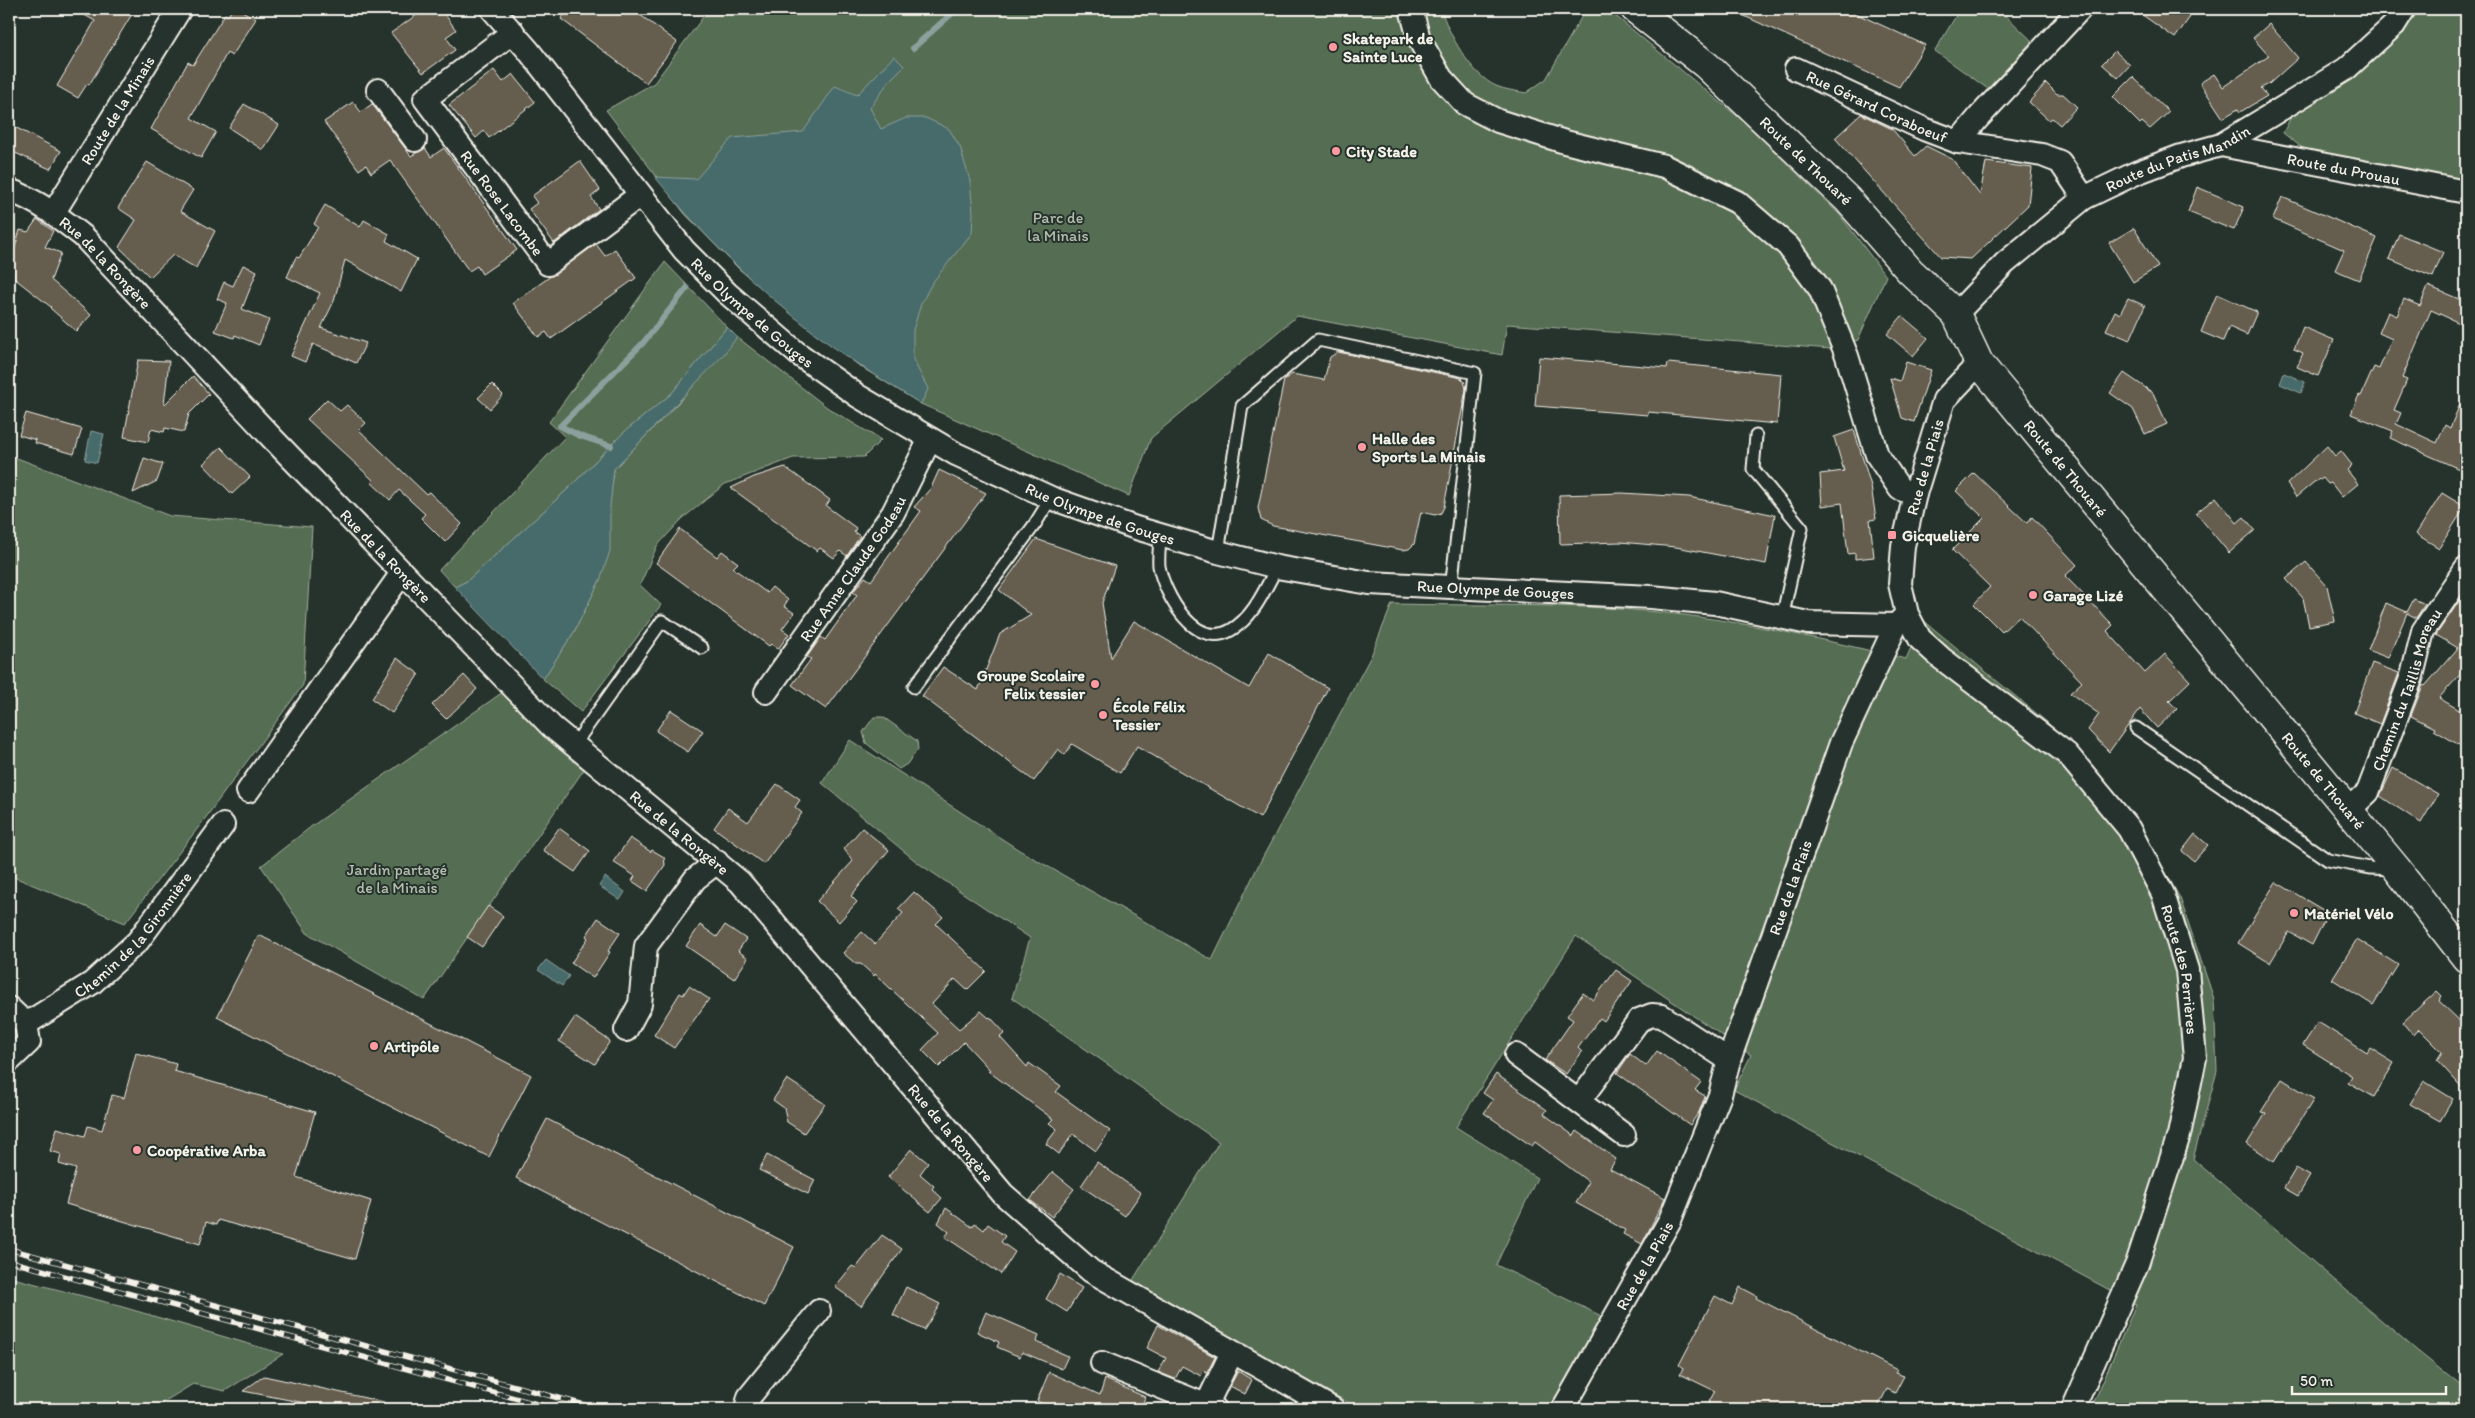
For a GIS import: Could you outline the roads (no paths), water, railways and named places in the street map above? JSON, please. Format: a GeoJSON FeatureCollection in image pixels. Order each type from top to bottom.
{"type":"FeatureCollection","features":[{"type":"Feature","properties":{"kind":"street","name":"Route de la Minais"},"geometry":{"type":"LineString","coordinates":[[54,212],[180,9]]}},
{"type":"Feature","properties":{"kind":"street","name":"Rue Olympe de Gouges"},"geometry":{"type":"LineString","coordinates":[[492,9],[513,32],[684,250],[727,293],[797,354],[858,396],[930,439],[1051,498],[1160,535],[1218,552],[1277,566],[1369,583],[1451,589],[1651,597],[1714,603],[1808,623],[1901,620]]}},
{"type":"Feature","properties":{"kind":"street"},"geometry":{"type":"LineString","coordinates":[[1411,9],[1419,39],[1440,78],[1465,104],[1498,121],[1565,142],[1664,166],[1737,202],[1788,246],[1820,289],[1847,356],[1877,455],[1900,489],[1915,494]]}},
{"type":"Feature","properties":{"kind":"street","name":"Route de Thouaré"},"geometry":{"type":"LineString","coordinates":[[1635,9],[1706,64],[1847,199],[1910,271],[1956,314],[1979,363],[2397,868],[2466,958]]}},
{"type":"Feature","properties":{"kind":"street","name":"Rue Gérard Coraboeuf"},"geometry":{"type":"LineString","coordinates":[[1958,142],[2080,9]]}},
{"type":"Feature","properties":{"kind":"street","name":"Route du Patis Mandin"},"geometry":{"type":"LineString","coordinates":[[1956,314],[2005,264],[2084,198],[2145,170],[2221,144],[2346,69],[2394,25],[2404,9]]}},
{"type":"Feature","properties":{"kind":"street"},"geometry":{"type":"LineString","coordinates":[[398,117],[425,99],[513,32]]}},
{"type":"Feature","properties":{"kind":"street","name":"Rue Gérard Coraboeuf"},"geometry":{"type":"LineString","coordinates":[[1796,69],[1924,129],[1958,142],[2042,155],[2060,162],[2084,198]]}},
{"type":"Feature","properties":{"kind":"street"},"geometry":{"type":"LineString","coordinates":[[378,90],[415,140]]}},
{"type":"Feature","properties":{"kind":"street","name":"Rue Rose Lacombe"},"geometry":{"type":"LineString","coordinates":[[425,99],[548,264],[640,195]]}},
{"type":"Feature","properties":{"kind":"street","name":"Route du Prouau"},"geometry":{"type":"LineString","coordinates":[[2221,144],[2466,192]]}},
{"type":"Feature","properties":{"kind":"street","name":"Rue de la Rongère"},"geometry":{"type":"LineString","coordinates":[[9,190],[33,199],[54,212],[83,236],[402,573],[552,728],[740,882],[1004,1194],[1091,1271],[1333,1409]]}},
{"type":"Feature","properties":{"kind":"street","name":"Rue de la Piais"},"geometry":{"type":"LineString","coordinates":[[1563,1409],[1670,1220],[1720,1095],[1729,1060],[1841,743],[1901,620],[1900,584],[1903,546],[1915,494],[1944,400],[1979,363]]}},
{"type":"Feature","properties":{"kind":"street","name":"Rue Anne Claude Godeau"},"geometry":{"type":"LineString","coordinates":[[766,692],[893,513],[930,439]]}},
{"type":"Feature","properties":{"kind":"street","name":"Chemin du Taillis Moreau"},"geometry":{"type":"LineString","coordinates":[[2349,810],[2368,792],[2412,676],[2423,631],[2466,568]]}},
{"type":"Feature","properties":{"kind":"street"},"geometry":{"type":"LineString","coordinates":[[248,791],[402,573]]}},
{"type":"Feature","properties":{"kind":"street","name":"Route des Perrières"},"geometry":{"type":"LineString","coordinates":[[1901,620],[1941,658],[2067,754],[2129,829],[2163,894],[2187,970],[2195,1058],[2179,1135],[2136,1264],[2073,1409]]}},
{"type":"Feature","properties":{"kind":"street","name":"Chemin de la Gironnière"},"geometry":{"type":"LineString","coordinates":[[26,1024],[92,983],[138,941],[223,825]]}},
{"type":"Feature","properties":{"kind":"street"},"geometry":{"type":"LineString","coordinates":[[626,1030],[640,1004],[646,946],[695,879],[717,862]]}},
{"type":"Feature","properties":{"kind":"street"},"geometry":{"type":"LineString","coordinates":[[9,1008],[26,1024],[28,1042],[9,1061]]}},
{"type":"Feature","properties":{"kind":"street"},"geometry":{"type":"LineString","coordinates":[[1579,1101],[1639,1020],[1652,1015],[1662,1016],[1729,1060]]}},
{"type":"Feature","properties":{"kind":"street"},"geometry":{"type":"LineString","coordinates":[[1516,1055],[1624,1135]]}},
{"type":"Feature","properties":{"kind":"street"},"geometry":{"type":"LineString","coordinates":[[746,1409],[749,1398],[819,1311]]}},
{"type":"Feature","properties":{"kind":"street"},"geometry":{"type":"LineString","coordinates":[[1102,1364],[1211,1408],[1232,1352]]}},
{"type":"Feature","properties":{"kind":"lane"},"geometry":{"type":"LineString","coordinates":[[1218,552],[1242,406],[1318,340],[1475,373],[1451,589]]}},
{"type":"Feature","properties":{"kind":"lane"},"geometry":{"type":"LineString","coordinates":[[1756,436],[1753,469],[1802,528],[1782,618]]}},
{"type":"Feature","properties":{"kind":"lane"},"geometry":{"type":"LineString","coordinates":[[914,686],[1035,524],[1051,498]]}},
{"type":"Feature","properties":{"kind":"lane"},"geometry":{"type":"LineString","coordinates":[[1160,535],[1159,565],[1173,601],[1187,621],[1197,629],[1208,634],[1220,635],[1231,630],[1254,610],[1277,566]]}},
{"type":"Feature","properties":{"kind":"lane"},"geometry":{"type":"LineString","coordinates":[[574,745],[662,621],[702,648]]}},
{"type":"Feature","properties":{"kind":"lane"},"geometry":{"type":"LineString","coordinates":[[2136,728],[2328,860],[2370,868],[2397,868]]}},
{"type":"Feature","properties":{"kind":"water"},"geometry":{"type":"Polygon","coordinates":[[[894,56],[904,66],[889,81],[870,108],[881,129],[906,118],[926,118],[949,129],[960,147],[970,181],[973,213],[972,233],[932,283],[921,304],[913,330],[913,359],[928,389],[921,404],[841,353],[772,298],[711,240],[655,177],[696,179],[732,138],[803,132],[835,86],[857,95],[894,56]]]}},
{"type":"Feature","properties":{"kind":"water"},"geometry":{"type":"Polygon","coordinates":[[[727,327],[737,337],[724,354],[614,469],[610,506],[610,551],[600,580],[574,632],[543,679],[455,587],[467,581],[568,489],[623,433],[671,394],[727,327]]]}},
{"type":"Feature","properties":{"kind":"water"},"geometry":{"type":"Polygon","coordinates":[[[2284,373],[2305,382],[2301,393],[2280,384],[2284,373]]]}},
{"type":"Feature","properties":{"kind":"water"},"geometry":{"type":"Polygon","coordinates":[[[91,431],[104,434],[97,463],[85,460],[91,431]]]}},
{"type":"Feature","properties":{"kind":"water"},"geometry":{"type":"Polygon","coordinates":[[[605,877],[625,892],[620,900],[599,886],[605,877]]]}},
{"type":"Feature","properties":{"kind":"water"},"geometry":{"type":"Polygon","coordinates":[[[546,960],[569,976],[562,986],[538,970],[546,960]]]}},
{"type":"Feature","properties":{"kind":"waterway"},"geometry":{"type":"LineString","coordinates":[[913,48],[957,9]]}},
{"type":"Feature","properties":{"kind":"waterway"},"geometry":{"type":"LineString","coordinates":[[611,446],[580,436],[560,426],[643,343],[687,288]]}},
{"type":"Feature","properties":{"kind":"railway"},"geometry":{"type":"LineString","coordinates":[[9,1249],[599,1409]]}},
{"type":"Feature","properties":{"kind":"railway"},"geometry":{"type":"LineString","coordinates":[[9,1261],[555,1409]]}},
{"type":"Feature","properties":{"kind":"place","name":"Skatepark de Sainte Luce"},"geometry":{"type":"Point","coordinates":[1333,47]}},
{"type":"Feature","properties":{"kind":"place","name":"City Stade"},"geometry":{"type":"Point","coordinates":[1336,151]}},
{"type":"Feature","properties":{"kind":"place","name":"Halle des Sports La Minais"},"geometry":{"type":"Point","coordinates":[1362,447]}},
{"type":"Feature","properties":{"kind":"place","name":"Gicquelière"},"geometry":{"type":"Point","coordinates":[1892,535]}},
{"type":"Feature","properties":{"kind":"place","name":"Garage Lizé"},"geometry":{"type":"Point","coordinates":[2033,595]}},
{"type":"Feature","properties":{"kind":"place","name":"Groupe Scolaire Felix tessier"},"geometry":{"type":"Point","coordinates":[1095,684]}},
{"type":"Feature","properties":{"kind":"place","name":"École Félix Tessier"},"geometry":{"type":"Point","coordinates":[1103,715]}},
{"type":"Feature","properties":{"kind":"place","name":"Matériel Vélo"},"geometry":{"type":"Point","coordinates":[2294,913]}},
{"type":"Feature","properties":{"kind":"place","name":"Artipôle"},"geometry":{"type":"Point","coordinates":[374,1046]}},
{"type":"Feature","properties":{"kind":"place","name":"Coopérative Arba"},"geometry":{"type":"Point","coordinates":[137,1150]}},
{"type":"Feature","properties":{"kind":"park label","name":"Parc de la Minais"},"geometry":{"type":"Point","coordinates":[1058,226]}},
{"type":"Feature","properties":{"kind":"park label","name":"Jardin partagé de la Minais"},"geometry":{"type":"Point","coordinates":[397,878]}}]}
